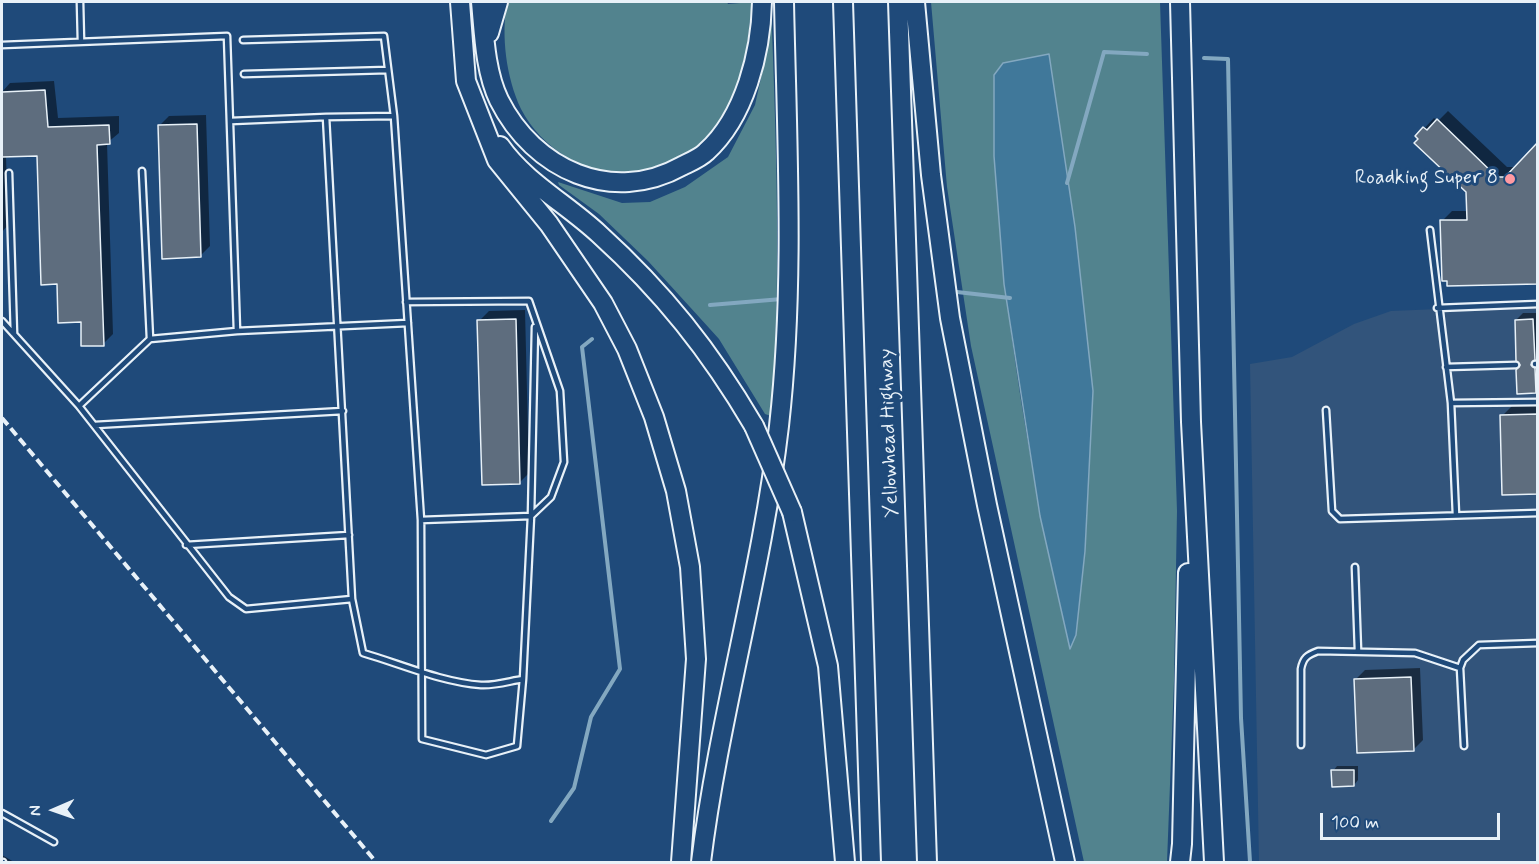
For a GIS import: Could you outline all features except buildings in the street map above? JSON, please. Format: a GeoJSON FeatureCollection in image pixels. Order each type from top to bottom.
{"type":"FeatureCollection","features":[{"type":"Feature","properties":{"kind":"highway"},"geometry":{"type":"LineString","coordinates":[[481,2],[486,47],[499,99],[532,146],[555,164],[578,174],[614,182],[643,182],[671,172],[705,153],[724,130],[745,92],[756,49],[762,2]]}},
{"type":"Feature","properties":{"kind":"highway"},"geometry":{"type":"LineString","coordinates":[[486,47],[498,2]]}},
{"type":"Feature","properties":{"kind":"highway"},"geometry":{"type":"LineString","coordinates":[[701,862],[708,807],[768,505],[785,369],[789,265],[784,2]]}},
{"type":"Feature","properties":{"kind":"highway","name":"Yellowhead Highway"},"geometry":{"type":"LineString","coordinates":[[843,2],[871,862]]}},
{"type":"Feature","properties":{"kind":"highway","name":"Yellowhead Highway"},"geometry":{"type":"LineString","coordinates":[[898,2],[927,862]]}},
{"type":"Feature","properties":{"kind":"highway"},"geometry":{"type":"LineString","coordinates":[[915,2],[931,175],[950,318],[987,505],[1065,862]]}},
{"type":"Feature","properties":{"kind":"highway"},"geometry":{"type":"LineString","coordinates":[[1180,2],[1191,422],[1213,857]]}},
{"type":"Feature","properties":{"kind":"highway"},"geometry":{"type":"LineString","coordinates":[[1180,22],[1186,2]]}},
{"type":"Feature","properties":{"kind":"highway"},"geometry":{"type":"LineString","coordinates":[[460,3],[466,81],[497,160],[573,257],[622,340],[654,417],[676,491],[690,567],[696,659],[681,862]]}},
{"type":"Feature","properties":{"kind":"highway"},"geometry":{"type":"LineString","coordinates":[[480,118],[505,153],[533,182],[599,233],[661,295],[695,334],[754,426],[792,512],[828,666],[845,862]]}},
{"type":"Feature","properties":{"kind":"highway"},"geometry":{"type":"LineString","coordinates":[[1180,862],[1191,422]]}},
{"type":"Feature","properties":{"kind":"highway"},"geometry":{"type":"LineString","coordinates":[[926,840],[938,862]]}},
{"type":"Feature","properties":{"kind":"lane"},"geometry":{"type":"LineString","coordinates":[[80,2],[81,42]]}},
{"type":"Feature","properties":{"kind":"lane"},"geometry":{"type":"LineString","coordinates":[[2,45],[227,36],[237,331]]}},
{"type":"Feature","properties":{"kind":"lane"},"geometry":{"type":"LineString","coordinates":[[243,40],[384,36],[394,116],[421,520],[422,739],[486,755],[517,746],[523,679],[531,516],[535,322]]}},
{"type":"Feature","properties":{"kind":"lane"},"geometry":{"type":"LineString","coordinates":[[244,74],[388,70]]}},
{"type":"Feature","properties":{"kind":"lane"},"geometry":{"type":"LineString","coordinates":[[231,121],[394,116]]}},
{"type":"Feature","properties":{"kind":"lane"},"geometry":{"type":"LineString","coordinates":[[326,117],[352,599],[363,653],[442,678],[483,685],[523,679]]}},
{"type":"Feature","properties":{"kind":"lane"},"geometry":{"type":"LineString","coordinates":[[142,171],[150,339]]}},
{"type":"Feature","properties":{"kind":"lane"},"geometry":{"type":"LineString","coordinates":[[9,173],[14,334]]}},
{"type":"Feature","properties":{"kind":"lane"},"geometry":{"type":"LineString","coordinates":[[1430,230],[1437,308],[1451,403],[1456,515]]}},
{"type":"Feature","properties":{"kind":"lane"},"geometry":{"type":"LineString","coordinates":[[406,302],[529,301],[560,391],[564,462],[550,497],[531,516],[421,520]]}},
{"type":"Feature","properties":{"kind":"lane"},"geometry":{"type":"LineString","coordinates":[[1437,308],[1538,304]]}},
{"type":"Feature","properties":{"kind":"lane"},"geometry":{"type":"LineString","coordinates":[[2,321],[95,424],[229,597],[246,609],[352,599]]}},
{"type":"Feature","properties":{"kind":"lane"},"geometry":{"type":"LineString","coordinates":[[79,406],[150,339],[237,331],[408,323]]}},
{"type":"Feature","properties":{"kind":"lane"},"geometry":{"type":"LineString","coordinates":[[1446,367],[1516,364]]}},
{"type":"Feature","properties":{"kind":"lane"},"geometry":{"type":"LineString","coordinates":[[1451,403],[1538,402]]}},
{"type":"Feature","properties":{"kind":"lane"},"geometry":{"type":"LineString","coordinates":[[1326,410],[1332,511],[1340,519],[1538,513]]}},
{"type":"Feature","properties":{"kind":"lane"},"geometry":{"type":"LineString","coordinates":[[95,424],[343,411]]}},
{"type":"Feature","properties":{"kind":"lane"},"geometry":{"type":"LineString","coordinates":[[186,544],[349,535]]}},
{"type":"Feature","properties":{"kind":"lane"},"geometry":{"type":"LineString","coordinates":[[1355,567],[1358,651]]}},
{"type":"Feature","properties":{"kind":"lane"},"geometry":{"type":"LineString","coordinates":[[1464,746],[1460,668],[1463,660],[1479,645],[1538,643]]}},
{"type":"Feature","properties":{"kind":"lane"},"geometry":{"type":"LineString","coordinates":[[1301,745],[1303,659],[1318,651],[1415,653],[1460,668]]}},
{"type":"Feature","properties":{"kind":"lane"},"geometry":{"type":"LineString","coordinates":[[2,813],[54,842]]}},
{"type":"Feature","properties":{"kind":"shaded area"},"geometry":{"type":"Polygon","coordinates":[[[1049,54],[1075,227],[1093,391],[1085,551],[1076,635],[1070,649],[1040,516],[1004,284],[994,156],[994,75],[1003,63],[1049,54]]]}},
{"type":"Feature","properties":{"kind":"shaded area"},"geometry":{"type":"Polygon","coordinates":[[[1537,305],[1537,862],[1259,862],[1250,364],[1292,357],[1354,324],[1391,311],[1537,305]]]}},
{"type":"Feature","properties":{"kind":"green space"},"geometry":{"type":"Polygon","coordinates":[[[507,2],[727,2],[728,4],[752,2],[742,75],[726,117],[717,130],[700,146],[680,160],[659,170],[636,174],[613,174],[570,159],[550,145],[534,129],[516,97],[506,56],[507,2]]]}},
{"type":"Feature","properties":{"kind":"green space"},"geometry":{"type":"Polygon","coordinates":[[[771,2],[777,261],[771,416],[765,414],[719,339],[700,318],[648,261],[599,214],[558,182],[622,203],[650,202],[685,187],[728,157],[755,105],[767,51],[767,4],[771,2]]]}},
{"type":"Feature","properties":{"kind":"green space"},"geometry":{"type":"Polygon","coordinates":[[[931,2],[1160,2],[1177,511],[1174,681],[1167,862],[1084,862],[971,346],[947,187],[931,2]],[[994,75],[999,220],[1006,292],[1027,435],[1070,648],[1076,635],[1085,551],[1093,391],[994,75]]]}},
{"type":"Feature","properties":{"kind":"waterway"},"geometry":{"type":"LineString","coordinates":[[1067,183],[1104,52],[1147,54]]}},
{"type":"Feature","properties":{"kind":"waterway"},"geometry":{"type":"LineString","coordinates":[[1204,58],[1228,59],[1241,718],[1250,862]]}},
{"type":"Feature","properties":{"kind":"waterway"},"geometry":{"type":"LineString","coordinates":[[957,292],[1010,298]]}},
{"type":"Feature","properties":{"kind":"waterway"},"geometry":{"type":"LineString","coordinates":[[710,305],[782,299]]}},
{"type":"Feature","properties":{"kind":"waterway"},"geometry":{"type":"LineString","coordinates":[[551,821],[574,788],[591,717],[620,669],[582,347],[592,339]]}},
{"type":"Feature","properties":{"kind":"railway"},"geometry":{"type":"LineString","coordinates":[[2,418],[376,862]]}},
{"type":"Feature","properties":{"kind":"place","name":"Roadking Super 8"},"geometry":{"type":"Point","coordinates":[1510,179]}}]}
